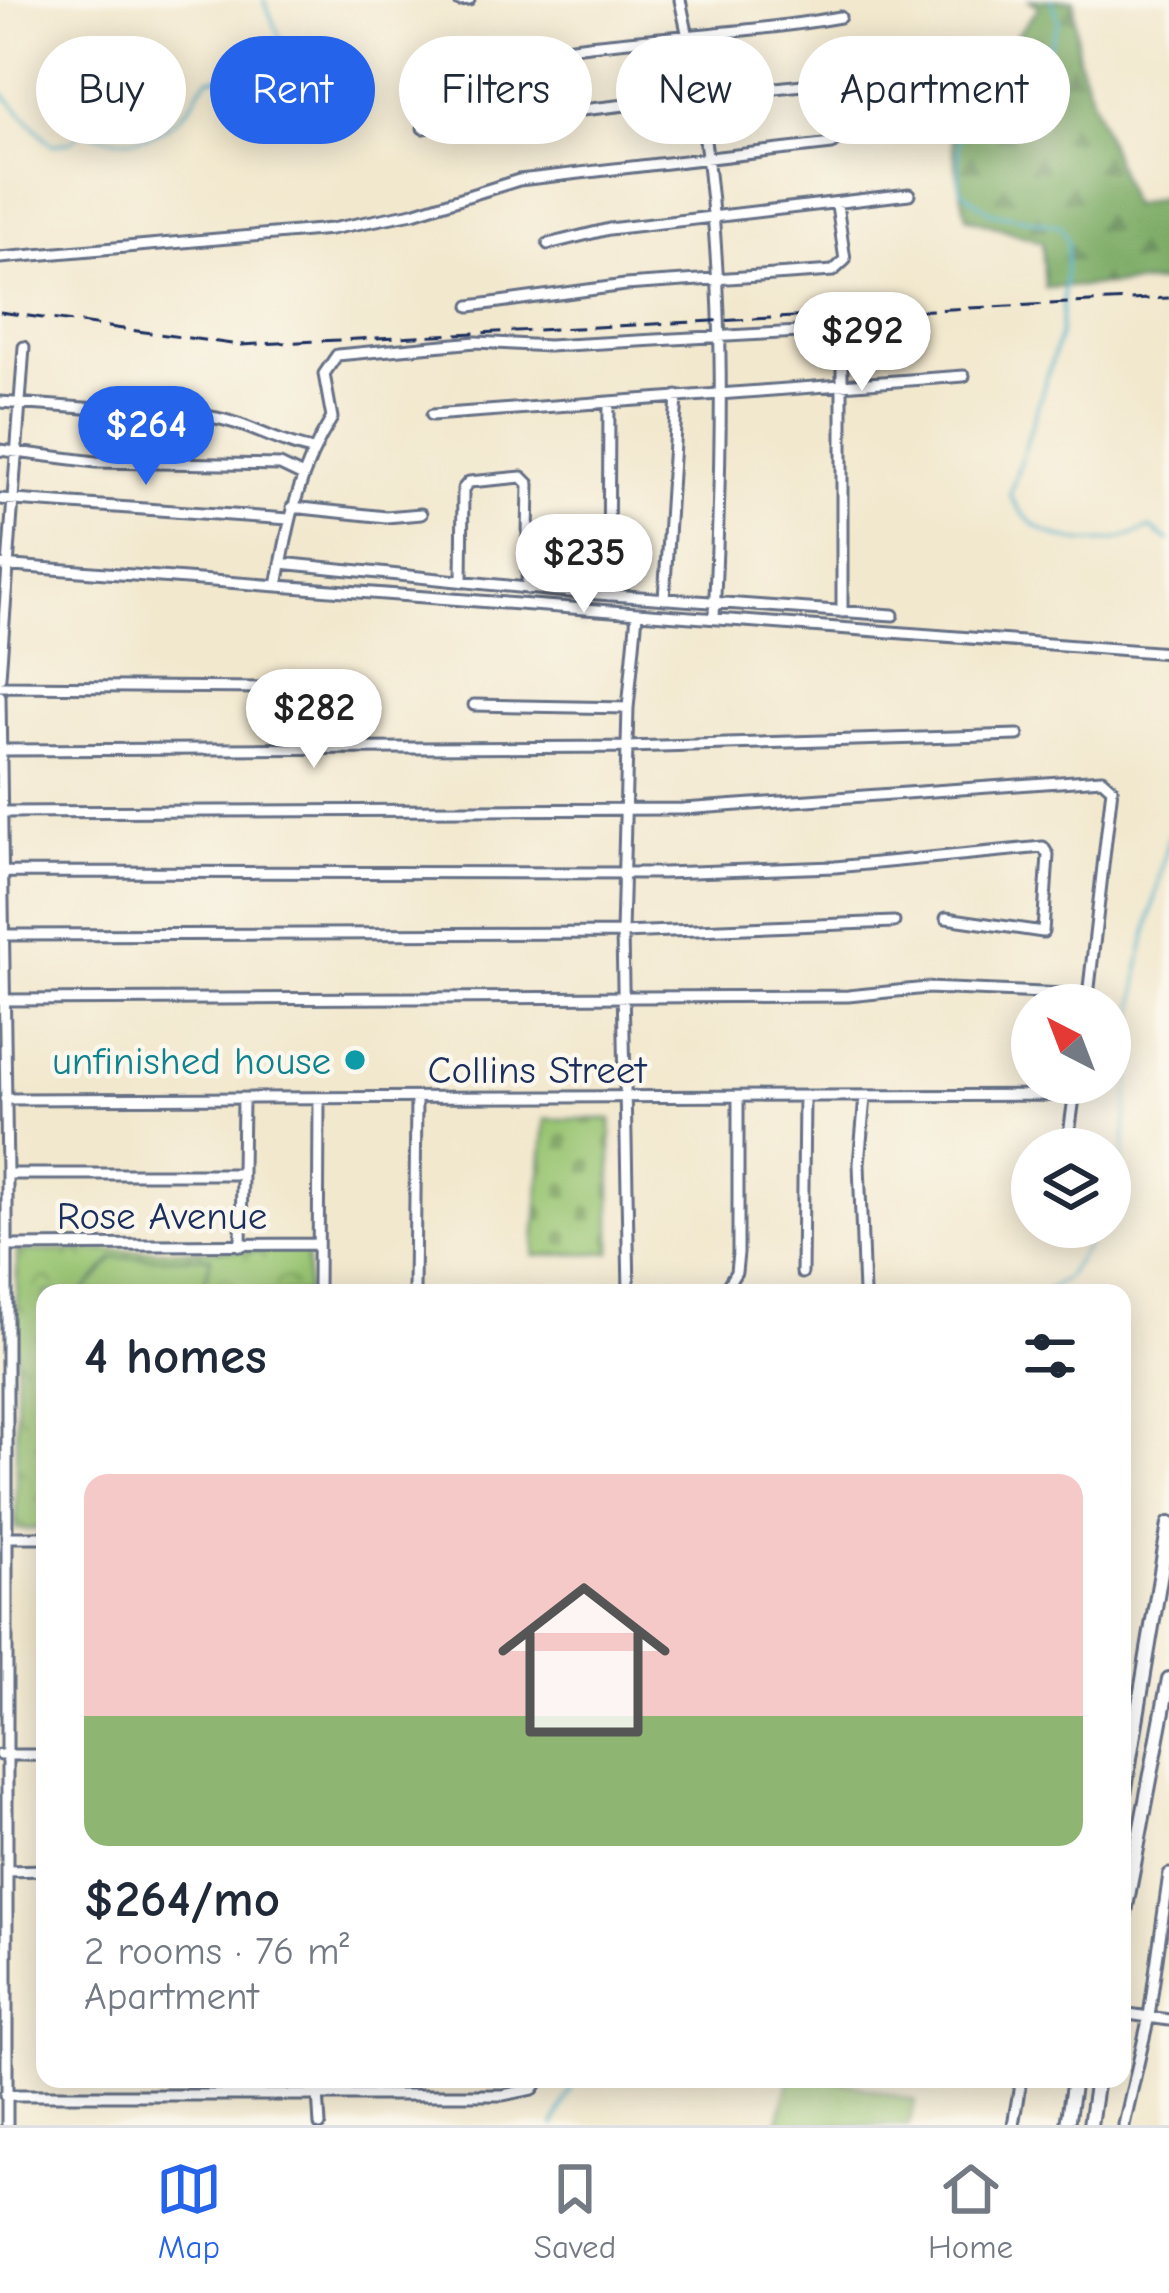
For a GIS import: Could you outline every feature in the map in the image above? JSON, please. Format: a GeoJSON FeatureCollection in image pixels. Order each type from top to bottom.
{"type":"FeatureCollection","features":[{"type":"Feature","properties":{"kind":"main road"},"geometry":{"type":"LineString","coordinates":[[1131,1752],[1169,1524]]}},
{"type":"Feature","properties":{"kind":"main road"},"geometry":{"type":"LineString","coordinates":[[1131,1880],[1169,1679]]}},
{"type":"Feature","properties":{"kind":"main road"},"geometry":{"type":"LineString","coordinates":[[1067,2125],[1073,2088]]}},
{"type":"Feature","properties":{"kind":"main road"},"geometry":{"type":"LineString","coordinates":[[1090,2125],[1096,2088]]}},
{"type":"Feature","properties":{"kind":"street"},"geometry":{"type":"LineString","coordinates":[[459,2],[469,0]]}},
{"type":"Feature","properties":{"kind":"street"},"geometry":{"type":"LineString","coordinates":[[680,0],[689,36]]}},
{"type":"Feature","properties":{"kind":"street"},"geometry":{"type":"LineString","coordinates":[[592,44],[840,17]]}},
{"type":"Feature","properties":{"kind":"street"},"geometry":{"type":"LineString","coordinates":[[0,258],[331,229],[413,213],[519,180],[832,145],[839,139],[837,86],[830,82],[774,88]]}},
{"type":"Feature","properties":{"kind":"street"},"geometry":{"type":"LineString","coordinates":[[706,144],[723,333],[714,617]]}},
{"type":"Feature","properties":{"kind":"street"},"geometry":{"type":"LineString","coordinates":[[548,244],[609,229],[909,194]]}},
{"type":"Feature","properties":{"kind":"street"},"geometry":{"type":"LineString","coordinates":[[470,306],[625,285],[841,268],[845,260],[837,205]]}},
{"type":"Feature","properties":{"kind":"street"},"geometry":{"type":"LineString","coordinates":[[277,586],[292,507],[312,450],[332,418],[324,374],[337,355],[476,342],[548,346],[836,330],[842,334],[842,612]]}},
{"type":"Feature","properties":{"kind":"street"},"geometry":{"type":"LineString","coordinates":[[24,347],[5,500],[0,682],[277,688]]}},
{"type":"Feature","properties":{"kind":"street"},"geometry":{"type":"LineString","coordinates":[[432,415],[964,376]]}},
{"type":"Feature","properties":{"kind":"street"},"geometry":{"type":"LineString","coordinates":[[664,599],[676,396]]}},
{"type":"Feature","properties":{"kind":"street"},"geometry":{"type":"LineString","coordinates":[[0,402],[211,417],[242,422],[285,445],[312,450]]}},
{"type":"Feature","properties":{"kind":"street"},"geometry":{"type":"LineString","coordinates":[[608,595],[609,402]]}},
{"type":"Feature","properties":{"kind":"street"},"geometry":{"type":"LineString","coordinates":[[0,450],[96,462],[280,465],[303,476]]}},
{"type":"Feature","properties":{"kind":"street"},"geometry":{"type":"LineString","coordinates":[[462,582],[463,489],[469,482],[522,477],[529,484],[527,589]]}},
{"type":"Feature","properties":{"kind":"street"},"geometry":{"type":"LineString","coordinates":[[5,500],[289,520]]}},
{"type":"Feature","properties":{"kind":"street"},"geometry":{"type":"LineString","coordinates":[[292,507],[386,517],[421,514]]}},
{"type":"Feature","properties":{"kind":"street"},"geometry":{"type":"LineString","coordinates":[[281,563],[527,589],[893,614]]}},
{"type":"Feature","properties":{"kind":"street"},"geometry":{"type":"LineString","coordinates":[[2,565],[1169,653]]}},
{"type":"Feature","properties":{"kind":"street"},"geometry":{"type":"LineString","coordinates":[[629,1284],[622,933],[628,708],[637,614]]}},
{"type":"Feature","properties":{"kind":"street"},"geometry":{"type":"LineString","coordinates":[[0,696],[8,1537],[3,2096],[8,2125]]}},
{"type":"Feature","properties":{"kind":"street"},"geometry":{"type":"LineString","coordinates":[[473,705],[628,708]]}},
{"type":"Feature","properties":{"kind":"street"},"geometry":{"type":"LineString","coordinates":[[1,750],[627,746],[1018,735]]}},
{"type":"Feature","properties":{"kind":"street"},"geometry":{"type":"LineString","coordinates":[[1,812],[628,810],[1108,782],[1089,984]]}},
{"type":"Feature","properties":{"kind":"street"},"geometry":{"type":"LineString","coordinates":[[1,872],[835,867],[1032,845],[1048,855],[1043,932],[946,918]]}},
{"type":"Feature","properties":{"kind":"street"},"geometry":{"type":"LineString","coordinates":[[1,935],[622,933],[894,922]]}},
{"type":"Feature","properties":{"kind":"street"},"geometry":{"type":"LineString","coordinates":[[2,1000],[848,996],[927,988],[1011,994]]}},
{"type":"Feature","properties":{"kind":"street","name":"Collins Street"},"geometry":{"type":"LineString","coordinates":[[3,1099],[1011,1096]]}},
{"type":"Feature","properties":{"kind":"street"},"geometry":{"type":"LineString","coordinates":[[802,1273],[805,1097]]}},
{"type":"Feature","properties":{"kind":"street"},"geometry":{"type":"LineString","coordinates":[[864,1284],[859,1164],[865,1097]]}},
{"type":"Feature","properties":{"kind":"street"},"geometry":{"type":"LineString","coordinates":[[729,1284],[736,1272],[738,1253],[738,1098]]}},
{"type":"Feature","properties":{"kind":"street"},"geometry":{"type":"LineString","coordinates":[[241,1246],[243,1099]]}},
{"type":"Feature","properties":{"kind":"street"},"geometry":{"type":"LineString","coordinates":[[318,1284],[319,1099]]}},
{"type":"Feature","properties":{"kind":"street"},"geometry":{"type":"LineString","coordinates":[[414,1284],[416,1100]]}},
{"type":"Feature","properties":{"kind":"street"},"geometry":{"type":"LineString","coordinates":[[7,1174],[241,1174]]}},
{"type":"Feature","properties":{"kind":"street","name":"Rose Avenue"},"geometry":{"type":"LineString","coordinates":[[7,1246],[318,1244]]}},
{"type":"Feature","properties":{"kind":"street"},"geometry":{"type":"LineString","coordinates":[[8,1537],[36,1537]]}},
{"type":"Feature","properties":{"kind":"street"},"geometry":{"type":"LineString","coordinates":[[4,1755],[36,1755]]}},
{"type":"Feature","properties":{"kind":"street"},"geometry":{"type":"LineString","coordinates":[[8,1870],[36,1870]]}},
{"type":"Feature","properties":{"kind":"street"},"geometry":{"type":"LineString","coordinates":[[1124,2125],[1149,2016],[1169,1874]]}},
{"type":"Feature","properties":{"kind":"street"},"geometry":{"type":"LineString","coordinates":[[1131,2014],[1169,2020]]}},
{"type":"Feature","properties":{"kind":"street"},"geometry":{"type":"LineString","coordinates":[[3,2096],[503,2095],[534,2088]]}},
{"type":"Feature","properties":{"kind":"street"},"geometry":{"type":"LineString","coordinates":[[1013,2125],[1019,2088]]}},
{"type":"Feature","properties":{"kind":"street"},"geometry":{"type":"LineString","coordinates":[[318,2093],[320,2125]]}},
{"type":"Feature","properties":{"kind":"green space"},"geometry":{"type":"Polygon","coordinates":[[[1030,0],[1074,0],[1078,59],[1131,205],[1169,196],[1169,282],[1045,288],[1042,242],[966,217],[952,144],[1070,144],[1070,36],[1016,36],[1039,7],[1030,0]]]}},
{"type":"Feature","properties":{"kind":"green space"},"geometry":{"type":"Polygon","coordinates":[[[545,1119],[611,1119],[611,1252],[534,1256],[545,1119]]]}},
{"type":"Feature","properties":{"kind":"green space"},"geometry":{"type":"Polygon","coordinates":[[[307,1250],[307,1284],[36,1284],[36,1529],[16,1529],[17,1251],[307,1250]]]}},
{"type":"Feature","properties":{"kind":"green space"},"geometry":{"type":"Polygon","coordinates":[[[211,1257],[202,1284],[90,1284],[114,1258],[211,1257]]]}},
{"type":"Feature","properties":{"kind":"green space"},"geometry":{"type":"Polygon","coordinates":[[[787,2088],[867,2088],[915,2101],[909,2125],[777,2125],[787,2088]]]}},
{"type":"Feature","properties":{"kind":"waterway"},"geometry":{"type":"LineString","coordinates":[[0,90],[52,145],[71,142],[84,129],[112,139],[151,135],[188,108],[209,78],[222,77],[246,98],[273,83],[287,54],[264,0]]}},
{"type":"Feature","properties":{"kind":"waterway"},"geometry":{"type":"LineString","coordinates":[[1052,0],[1059,21],[1038,74],[1024,84],[1005,84],[957,117],[960,189],[990,212],[1061,226],[1068,243],[1060,335],[1010,494],[1035,525],[1071,540],[1112,540],[1150,528],[1169,541]]}},
{"type":"Feature","properties":{"kind":"waterway"},"geometry":{"type":"LineString","coordinates":[[1126,1128],[1139,967],[1169,835]]}},
{"type":"Feature","properties":{"kind":"waterway"},"geometry":{"type":"LineString","coordinates":[[1057,1284],[1085,1248]]}},
{"type":"Feature","properties":{"kind":"waterway"},"geometry":{"type":"LineString","coordinates":[[554,2125],[572,2088]]}},
{"type":"Feature","properties":{"kind":"railway"},"geometry":{"type":"LineString","coordinates":[[0,312],[239,345],[1169,298]]}},
{"type":"Feature","properties":{"kind":"place","name":"unfinished house"},"geometry":{"type":"Point","coordinates":[355,1060]}}]}
